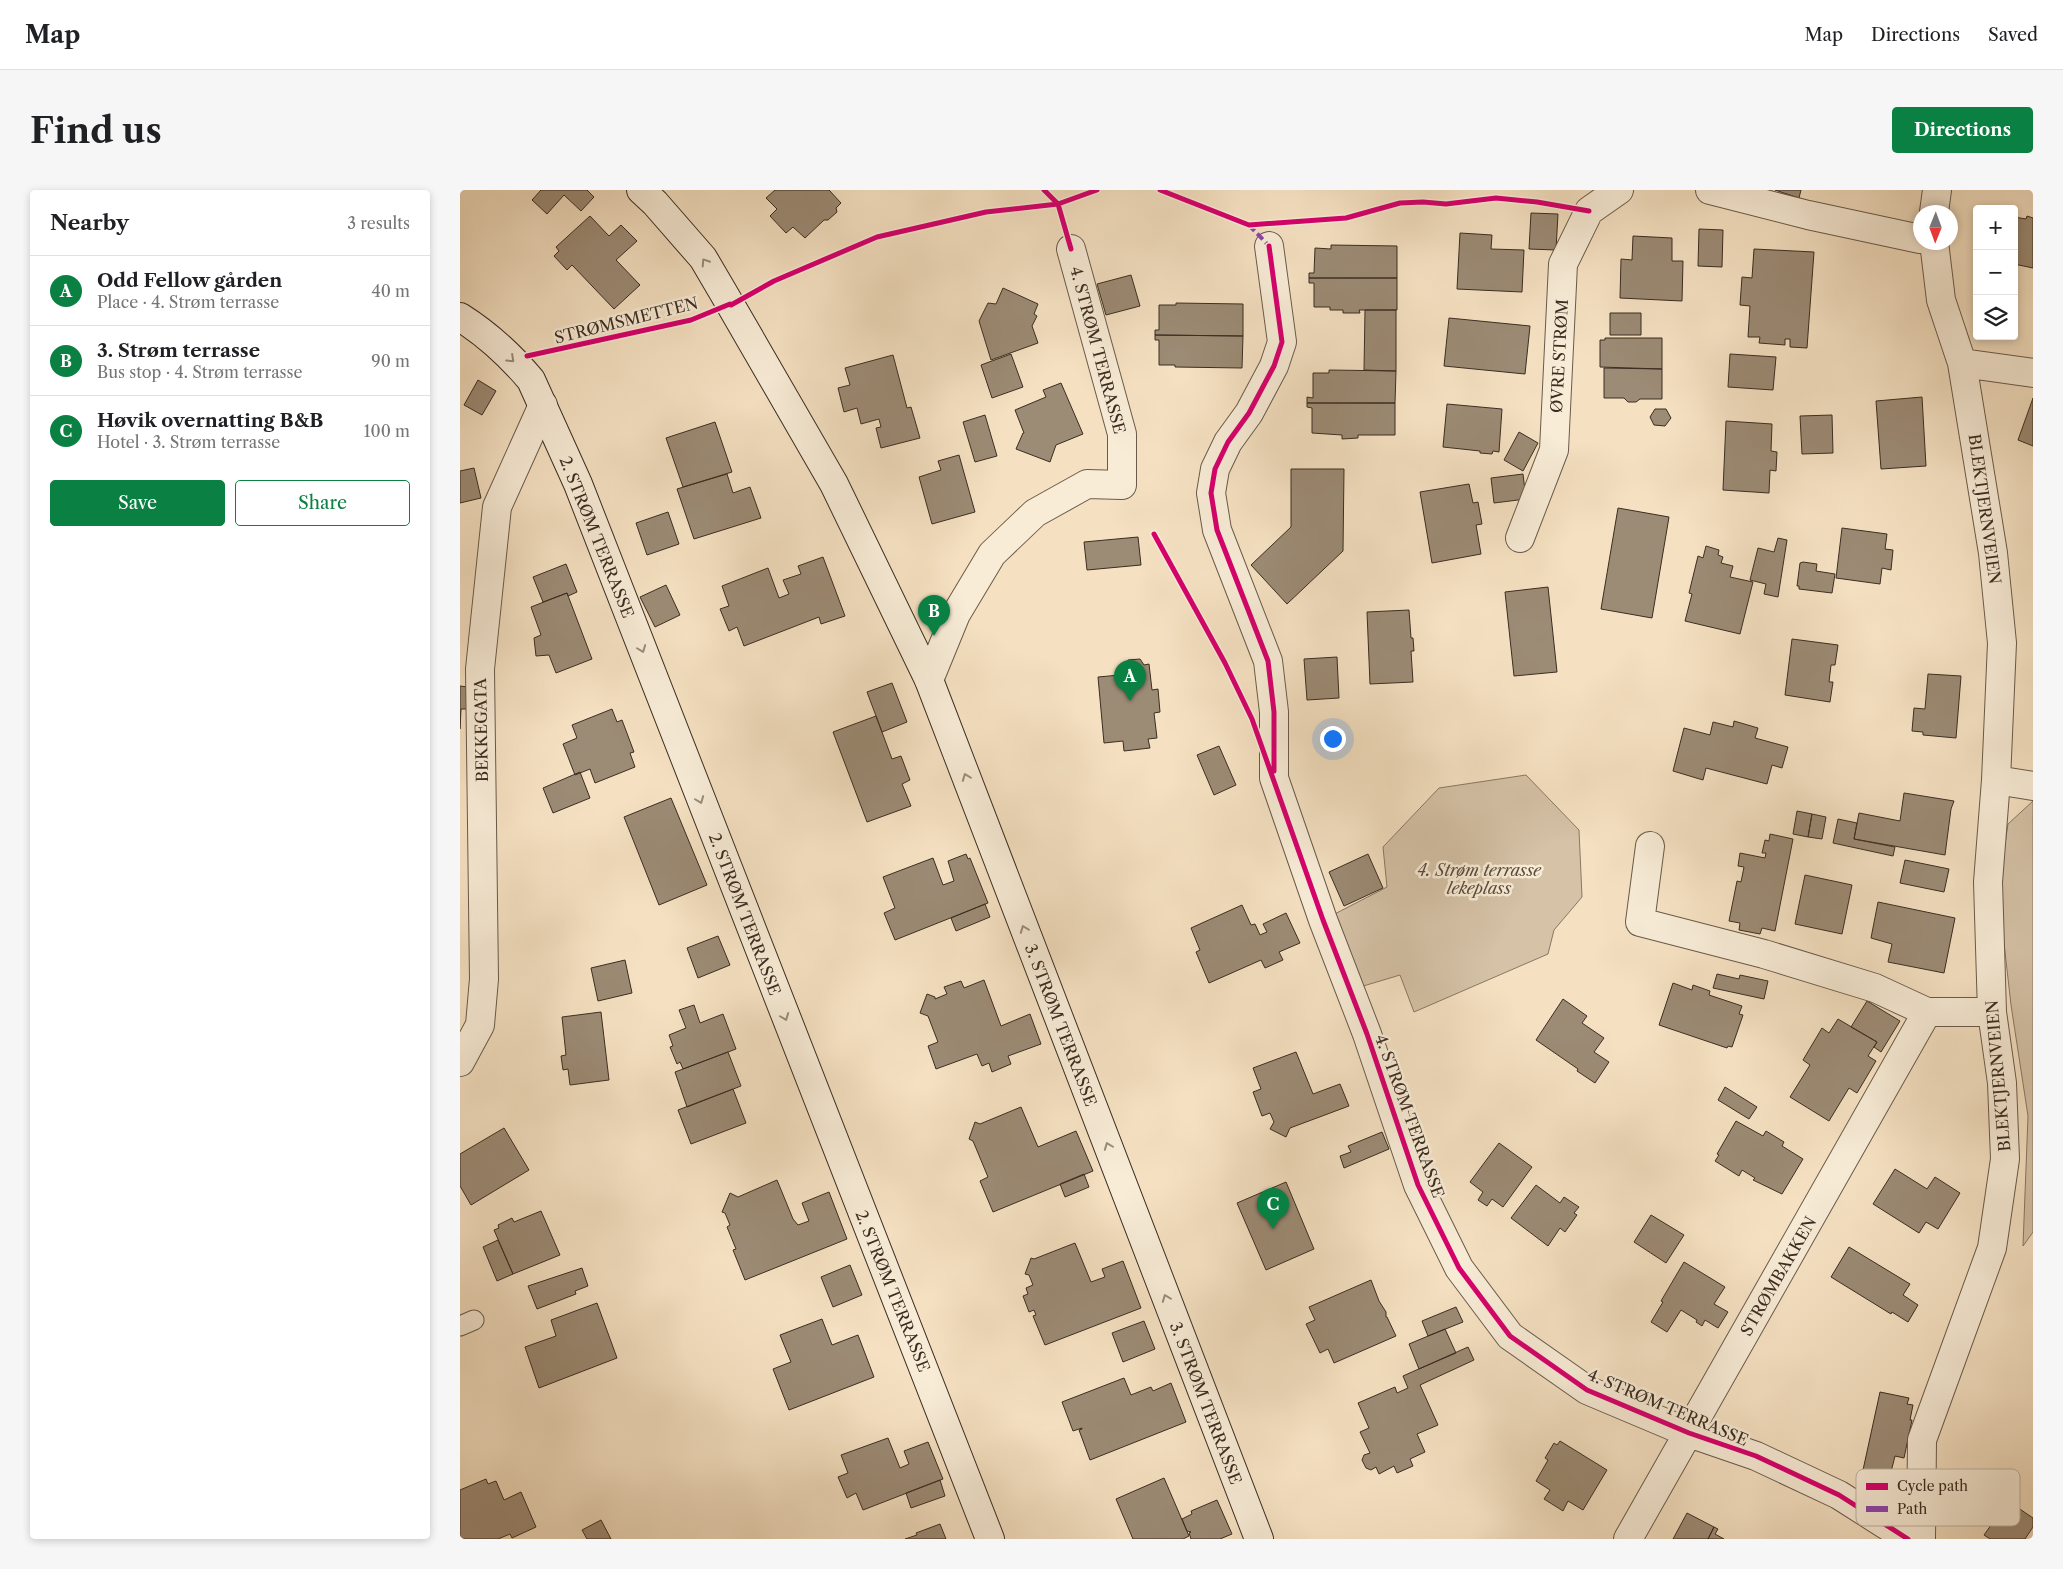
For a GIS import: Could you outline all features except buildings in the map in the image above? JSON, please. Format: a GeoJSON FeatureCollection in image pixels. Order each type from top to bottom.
{"type":"FeatureCollection","features":[{"type":"Feature","properties":{"kind":"street","name":"3. STRØM TERRASSE"},"geometry":{"type":"LineString","coordinates":[[641,190],[655,203],[703,258],[834,484],[929,680],[1259,1539]]}},
{"type":"Feature","properties":{"kind":"street","name":"ØVRE STRØM"},"geometry":{"type":"LineString","coordinates":[[1520,538],[1554,450],[1563,264],[1589,211],[1619,190]]}},
{"type":"Feature","properties":{"kind":"street"},"geometry":{"type":"LineString","coordinates":[[1710,190],[1808,215],[1913,238]]}},
{"type":"Feature","properties":{"kind":"street"},"geometry":{"type":"LineString","coordinates":[[1935,205],[1937,190]]}},
{"type":"Feature","properties":{"kind":"street","name":"4. STRØM TERRASSE"},"geometry":{"type":"LineString","coordinates":[[1269,246],[1282,342],[1274,366],[1249,413],[1228,442],[1215,469],[1210,493],[1217,530],[1268,661],[1274,712],[1274,778],[1323,920],[1367,1034],[1418,1185],[1459,1268],[1510,1336],[1587,1390],[1689,1433],[1756,1456],[1839,1495],[1856,1506]]}},
{"type":"Feature","properties":{"kind":"street","name":"4. STRØM TERRASSE"},"geometry":{"type":"LineString","coordinates":[[929,680],[956,614],[992,554],[1035,514],[1087,484],[1122,486],[1122,434],[1071,249]]}},
{"type":"Feature","properties":{"kind":"street","name":"BLEKTJERNVEIEN"},"geometry":{"type":"LineString","coordinates":[[1922,1469],[1922,1440],[1992,1248],[2005,1159],[2002,1082],[1992,1012],[1988,882],[1996,780],[2002,643],[1993,553],[1962,363],[1941,300],[1935,250]]}},
{"type":"Feature","properties":{"kind":"street","name":"2. STRØM TERRASSE"},"geometry":{"type":"LineString","coordinates":[[467,328],[518,365],[531,380],[578,484],[990,1539]]}},
{"type":"Feature","properties":{"kind":"street"},"geometry":{"type":"LineString","coordinates":[[1962,363],[2033,373]]}},
{"type":"Feature","properties":{"kind":"street","name":"BEKKEGATA"},"geometry":{"type":"LineString","coordinates":[[460,1062],[480,1025],[484,978],[480,669],[497,507],[543,405]]}},
{"type":"Feature","properties":{"kind":"street"},"geometry":{"type":"LineString","coordinates":[[1996,780],[2033,786]]}},
{"type":"Feature","properties":{"kind":"street"},"geometry":{"type":"LineString","coordinates":[[1650,846],[1640,922],[1764,954],[1875,988],[1927,1012],[1992,1012]]}},
{"type":"Feature","properties":{"kind":"street","name":"STRØMBAKKEN"},"geometry":{"type":"LineString","coordinates":[[1628,1539],[1927,1012]]}},
{"type":"Feature","properties":{"kind":"street","name":"4. STRØM TERRASSE"},"geometry":{"type":"LineString","coordinates":[[1888,1526],[1908,1539]]}},
{"type":"Feature","properties":{"kind":"street","name":"BLEKTJERNVEIEN"},"geometry":{"type":"LineString","coordinates":[[1921,1526],[1921,1539]]}},
{"type":"Feature","properties":{"kind":"green space","name":"4. Strøm terrasse lekeplass"},"geometry":{"type":"Polygon","coordinates":[[[1526,775],[1579,830],[1582,897],[1554,930],[1548,954],[1414,1012],[1400,975],[1350,990],[1323,920],[1387,887],[1383,847],[1439,788],[1526,775]]]}},
{"type":"Feature","properties":{"kind":"green space"},"geometry":{"type":"Polygon","coordinates":[[[2033,801],[2033,1232],[2023,1246],[2028,1116],[2011,1005],[1998,890],[2008,824],[2033,801]]]}},
{"type":"Feature","properties":{"kind":"marked path"},"geometry":{"type":"LineString","coordinates":[[1249,225],[1269,246]]}},
{"type":"Feature","properties":{"kind":"cycle path"},"geometry":{"type":"LineString","coordinates":[[1044,190],[1058,204],[1071,249]]}},
{"type":"Feature","properties":{"kind":"cycle path"},"geometry":{"type":"LineString","coordinates":[[731,305],[774,281],[877,237],[986,212],[1058,204],[1097,190]]}},
{"type":"Feature","properties":{"kind":"cycle path"},"geometry":{"type":"LineString","coordinates":[[1160,190],[1249,225],[1346,218],[1400,203],[1446,204],[1496,198],[1537,202],[1589,211]]}},
{"type":"Feature","properties":{"kind":"cycle path"},"geometry":{"type":"LineString","coordinates":[[1269,246],[1282,342],[1274,366],[1249,413],[1228,442],[1215,469],[1211,493],[1217,530],[1268,661],[1274,712],[1274,771]]}},
{"type":"Feature","properties":{"kind":"cycle path","name":"STRØMSMETTEN"},"geometry":{"type":"LineString","coordinates":[[527,356],[691,320],[730,304]]}},
{"type":"Feature","properties":{"kind":"cycle path"},"geometry":{"type":"LineString","coordinates":[[1154,534],[1225,663],[1252,719],[1323,920],[1367,1034],[1418,1185],[1459,1268],[1510,1336],[1587,1390],[1689,1433],[1756,1456],[1839,1495],[1856,1506]]}},
{"type":"Feature","properties":{"kind":"cycle path"},"geometry":{"type":"LineString","coordinates":[[1888,1526],[1908,1539]]}},
{"type":"Feature","properties":{"kind":"place","name":"3. Strøm terrasse"},"geometry":{"type":"Point","coordinates":[934,636]}},
{"type":"Feature","properties":{"kind":"place","name":"Odd Fellow gården"},"geometry":{"type":"Point","coordinates":[1130,701]}},
{"type":"Feature","properties":{"kind":"place","name":"Høvik overnatting B&B"},"geometry":{"type":"Point","coordinates":[1273,1229]}}]}
